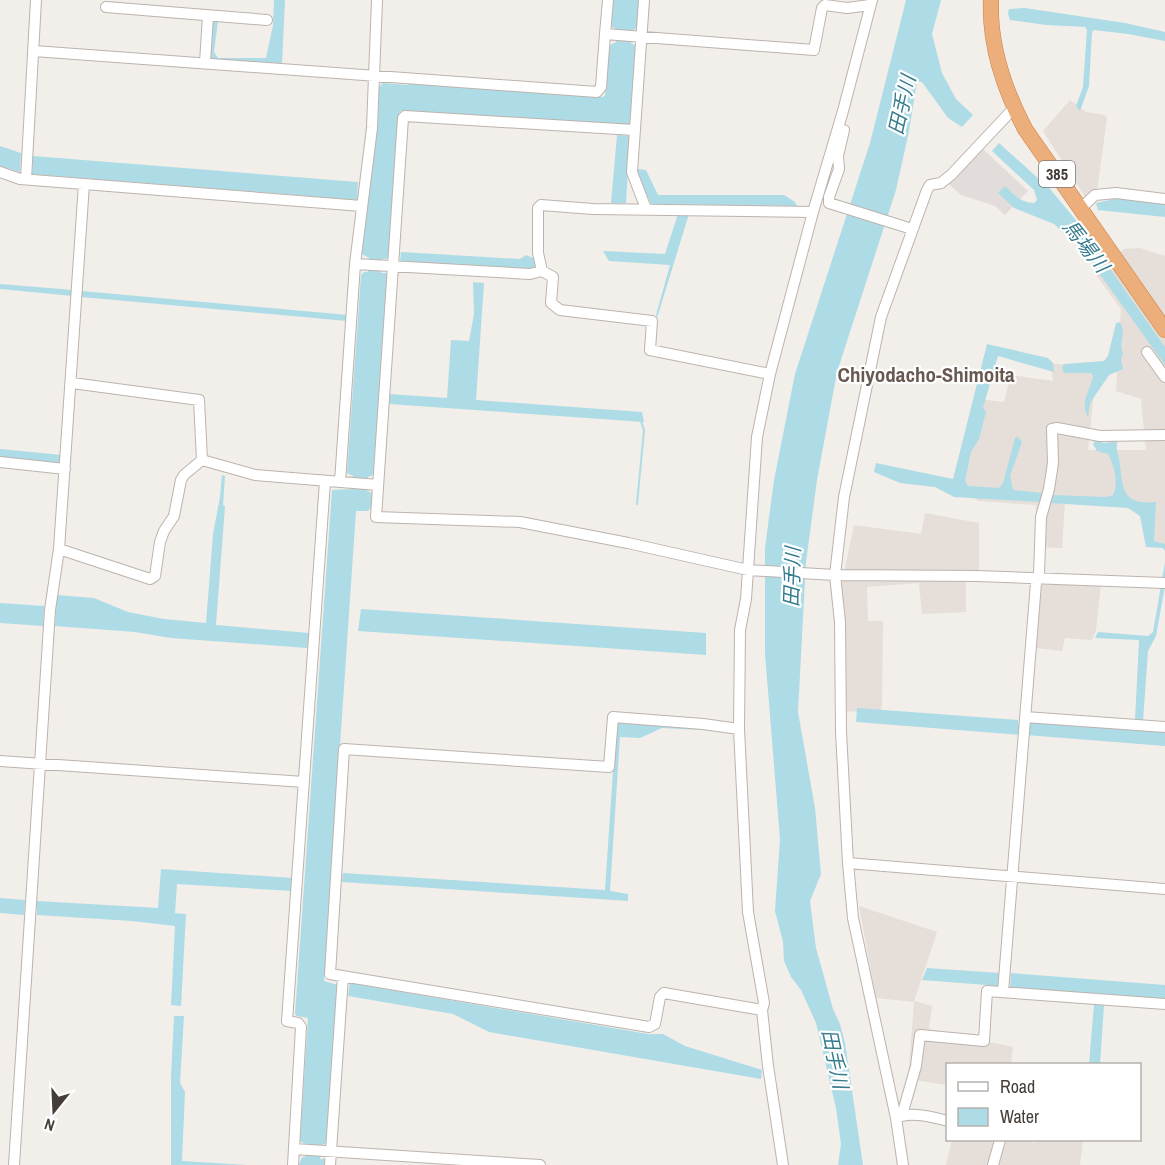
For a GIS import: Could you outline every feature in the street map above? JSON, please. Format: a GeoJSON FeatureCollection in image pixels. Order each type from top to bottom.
{"type":"FeatureCollection","features":[{"type":"Feature","properties":{"kind":"highway","name":"385"},"geometry":{"type":"LineString","coordinates":[[991,0],[990,14],[996,54],[1014,108],[1025,129],[1165,330]]}},
{"type":"Feature","properties":{"kind":"street"},"geometry":{"type":"LineString","coordinates":[[26,179],[36,0]]}},
{"type":"Feature","properties":{"kind":"street"},"geometry":{"type":"LineString","coordinates":[[345,482],[362,207],[372,128],[377,0]]}},
{"type":"Feature","properties":{"kind":"street"},"geometry":{"type":"LineString","coordinates":[[34,51],[597,92],[601,87],[609,34],[608,0]]}},
{"type":"Feature","properties":{"kind":"street"},"geometry":{"type":"LineString","coordinates":[[644,0],[638,36],[632,172],[646,209]]}},
{"type":"Feature","properties":{"kind":"street"},"geometry":{"type":"LineString","coordinates":[[609,34],[814,50],[822,8],[825,5],[847,8],[871,3],[770,374],[757,437],[753,476],[752,571],[740,630],[739,729],[748,912],[764,1003],[762,1010],[768,1066],[783,1165]]}},
{"type":"Feature","properties":{"kind":"street"},"geometry":{"type":"LineString","coordinates":[[106,7],[267,20]]}},
{"type":"Feature","properties":{"kind":"street"},"geometry":{"type":"LineString","coordinates":[[205,63],[208,15]]}},
{"type":"Feature","properties":{"kind":"street"},"geometry":{"type":"LineString","coordinates":[[903,1165],[899,1116],[861,961],[853,918],[841,732],[840,622],[833,575],[844,497],[881,317],[909,228],[930,185],[940,183],[951,175],[1014,108]]}},
{"type":"Feature","properties":{"kind":"street"},"geometry":{"type":"LineString","coordinates":[[843,111],[848,116],[838,156],[839,169],[829,202],[832,205],[909,228]]}},
{"type":"Feature","properties":{"kind":"street"},"geometry":{"type":"LineString","coordinates":[[634,130],[405,116],[403,118],[388,266],[373,484],[376,517],[520,522],[752,571],[1163,583]]}},
{"type":"Feature","properties":{"kind":"street"},"geometry":{"type":"LineString","coordinates":[[0,172],[26,179],[362,207]]}},
{"type":"Feature","properties":{"kind":"street"},"geometry":{"type":"LineString","coordinates":[[14,1165],[50,610],[59,549],[84,184]]}},
{"type":"Feature","properties":{"kind":"street"},"geometry":{"type":"LineString","coordinates":[[1081,208],[1095,195],[1116,193],[1165,199]]}},
{"type":"Feature","properties":{"kind":"street"},"geometry":{"type":"LineString","coordinates":[[542,271],[538,253],[538,208],[541,205],[593,209],[813,212]]}},
{"type":"Feature","properties":{"kind":"street"},"geometry":{"type":"LineString","coordinates":[[360,264],[530,274],[542,271],[553,277],[551,303],[560,310],[652,321],[650,350],[770,374]]}},
{"type":"Feature","properties":{"kind":"street"},"geometry":{"type":"LineString","coordinates":[[1147,352],[1165,377]]}},
{"type":"Feature","properties":{"kind":"street"},"geometry":{"type":"LineString","coordinates":[[72,383],[199,400],[202,460]]}},
{"type":"Feature","properties":{"kind":"street"},"geometry":{"type":"LineString","coordinates":[[1003,992],[1041,518],[1053,463],[1052,429],[1100,436],[1165,435]]}},
{"type":"Feature","properties":{"kind":"street"},"geometry":{"type":"LineString","coordinates":[[202,460],[255,475],[373,484]]}},
{"type":"Feature","properties":{"kind":"street"},"geometry":{"type":"LineString","coordinates":[[59,549],[150,579],[155,576],[160,542],[174,516],[181,480],[202,460]]}},
{"type":"Feature","properties":{"kind":"street"},"geometry":{"type":"LineString","coordinates":[[0,462],[65,469]]}},
{"type":"Feature","properties":{"kind":"street"},"geometry":{"type":"LineString","coordinates":[[293,1165],[298,1149],[301,1027],[298,1023],[288,1021],[325,481]]}},
{"type":"Feature","properties":{"kind":"street"},"geometry":{"type":"LineString","coordinates":[[739,729],[613,717],[609,767],[344,749],[330,974],[649,1027],[655,1024],[660,997],[664,993],[762,1010]]}},
{"type":"Feature","properties":{"kind":"street"},"geometry":{"type":"LineString","coordinates":[[1025,717],[1165,727]]}},
{"type":"Feature","properties":{"kind":"street"},"geometry":{"type":"LineString","coordinates":[[0,761],[304,782]]}},
{"type":"Feature","properties":{"kind":"street"},"geometry":{"type":"LineString","coordinates":[[848,863],[1165,889]]}},
{"type":"Feature","properties":{"kind":"street"},"geometry":{"type":"LineString","coordinates":[[330,1165],[327,1151],[343,976]]}},
{"type":"Feature","properties":{"kind":"street"},"geometry":{"type":"LineString","coordinates":[[899,1116],[916,1066],[920,1035],[984,1041],[987,991],[1165,1004]]}},
{"type":"Feature","properties":{"kind":"street"},"geometry":{"type":"LineString","coordinates":[[899,1116],[933,1117],[946,1120]]}},
{"type":"Feature","properties":{"kind":"street"},"geometry":{"type":"LineString","coordinates":[[993,1165],[1000,1141]]}},
{"type":"Feature","properties":{"kind":"street"},"geometry":{"type":"LineString","coordinates":[[298,1149],[540,1165]]}},
{"type":"Feature","properties":{"kind":"shaded area"},"geometry":{"type":"Polygon","coordinates":[[[1070,100],[1086,112],[1105,115],[1107,118],[1097,191],[1085,197],[1043,131],[1070,100]]]}},
{"type":"Feature","properties":{"kind":"shaded area"},"geometry":{"type":"Polygon","coordinates":[[[983,149],[1028,191],[1005,215],[995,206],[961,195],[949,184],[983,149]]]}},
{"type":"Feature","properties":{"kind":"shaded area"},"geometry":{"type":"Polygon","coordinates":[[[1140,248],[1165,256],[1165,547],[1147,545],[1140,512],[1130,505],[1065,502],[1062,548],[1035,547],[1036,505],[979,501],[959,489],[979,399],[1004,402],[1011,375],[1053,381],[1051,363],[1096,369],[1088,450],[1146,450],[1141,399],[1116,391],[1121,309],[1094,272],[1124,249],[1140,248]]]}},
{"type":"Feature","properties":{"kind":"shaded area"},"geometry":{"type":"Polygon","coordinates":[[[925,513],[979,523],[979,572],[977,581],[966,582],[966,612],[922,614],[919,583],[867,587],[868,621],[883,621],[882,704],[880,713],[844,711],[842,583],[854,525],[921,534],[925,513]]]}},
{"type":"Feature","properties":{"kind":"shaded area"},"geometry":{"type":"Polygon","coordinates":[[[1044,574],[1102,575],[1096,630],[1092,640],[1065,638],[1062,651],[1027,647],[1031,582],[1044,574]]]}},
{"type":"Feature","properties":{"kind":"shaded area"},"geometry":{"type":"Polygon","coordinates":[[[859,906],[937,932],[914,1001],[932,1006],[929,1029],[1013,1047],[1011,1063],[946,1063],[946,1085],[908,1079],[914,1002],[876,998],[859,906]]]}},
{"type":"Feature","properties":{"kind":"shaded area"},"geometry":{"type":"Polygon","coordinates":[[[952,1141],[1028,1141],[1035,1143],[1036,1141],[1083,1141],[1080,1165],[946,1165],[952,1141]]]}},
{"type":"Feature","properties":{"kind":"water"},"geometry":{"type":"Polygon","coordinates":[[[274,0],[285,0],[282,64],[213,61],[210,56],[212,22],[215,20],[218,21],[214,52],[218,58],[266,58],[273,25],[274,0]]]}},
{"type":"Feature","properties":{"kind":"water"},"geometry":{"type":"Polygon","coordinates":[[[613,0],[640,0],[637,28],[631,31],[631,43],[636,46],[629,126],[401,111],[399,113],[389,256],[382,259],[381,273],[386,273],[388,277],[373,475],[368,477],[366,490],[372,493],[371,508],[368,511],[356,511],[324,981],[338,985],[326,1143],[321,1146],[320,1159],[326,1159],[325,1165],[299,1165],[302,1157],[305,1157],[305,1144],[300,1141],[308,1018],[295,1014],[332,490],[352,489],[353,476],[347,473],[361,275],[368,272],[369,258],[362,254],[377,129],[379,87],[383,83],[408,85],[409,82],[603,97],[610,45],[616,42],[617,30],[611,26],[613,0]]]}},
{"type":"Feature","properties":{"kind":"water","name":"田手川"},"geometry":{"type":"Polygon","coordinates":[[[906,0],[941,0],[932,34],[942,73],[956,99],[973,115],[962,127],[948,118],[922,82],[917,81],[896,190],[837,372],[817,480],[806,562],[798,712],[815,808],[821,874],[810,901],[816,948],[845,1043],[863,1165],[838,1165],[841,1144],[836,1108],[816,1023],[801,990],[791,977],[784,961],[783,942],[775,911],[780,839],[765,654],[765,548],[774,480],[795,374],[870,143],[906,0]]]}},
{"type":"Feature","properties":{"kind":"water"},"geometry":{"type":"Polygon","coordinates":[[[1025,8],[1125,23],[1165,32],[1165,41],[1094,30],[1092,32],[1089,86],[1080,111],[1076,106],[1083,87],[1087,30],[1085,27],[1010,20],[1009,9],[1025,8]]]}},
{"type":"Feature","properties":{"kind":"water"},"geometry":{"type":"Polygon","coordinates":[[[617,135],[630,136],[626,203],[611,203],[617,135]]]}},
{"type":"Feature","properties":{"kind":"water","name":"馬場川"},"geometry":{"type":"Polygon","coordinates":[[[999,143],[1050,189],[1075,219],[1165,347],[1165,365],[1084,252],[1054,224],[1014,208],[998,193],[1005,186],[1018,198],[1034,203],[1037,200],[1034,190],[992,151],[999,143]]]}},
{"type":"Feature","properties":{"kind":"water"},"geometry":{"type":"Polygon","coordinates":[[[0,146],[21,153],[20,172],[0,166],[0,146]]]}},
{"type":"Feature","properties":{"kind":"water"},"geometry":{"type":"Polygon","coordinates":[[[33,156],[358,182],[357,200],[32,174],[33,156]]]}},
{"type":"Feature","properties":{"kind":"water"},"geometry":{"type":"Polygon","coordinates":[[[638,169],[646,170],[658,195],[784,195],[797,206],[651,204],[637,173],[638,169]]]}},
{"type":"Feature","properties":{"kind":"water"},"geometry":{"type":"Polygon","coordinates":[[[1118,198],[1165,204],[1165,217],[1098,210],[1096,203],[1118,198]]]}},
{"type":"Feature","properties":{"kind":"water"},"geometry":{"type":"Polygon","coordinates":[[[678,214],[689,214],[657,318],[670,265],[609,261],[603,251],[665,254],[678,214]]]}},
{"type":"Feature","properties":{"kind":"water"},"geometry":{"type":"Polygon","coordinates":[[[401,252],[520,259],[526,255],[533,258],[536,267],[526,270],[400,262],[401,252]]]}},
{"type":"Feature","properties":{"kind":"water"},"geometry":{"type":"Polygon","coordinates":[[[473,282],[484,283],[476,400],[642,412],[644,422],[389,404],[389,394],[447,398],[451,340],[469,341],[474,314],[473,282]]]}},
{"type":"Feature","properties":{"kind":"water"},"geometry":{"type":"Polygon","coordinates":[[[0,284],[73,290],[73,296],[0,289],[0,284]]]}},
{"type":"Feature","properties":{"kind":"water"},"geometry":{"type":"Polygon","coordinates":[[[82,291],[348,315],[347,321],[81,297],[82,291]]]}},
{"type":"Feature","properties":{"kind":"water"},"geometry":{"type":"Polygon","coordinates":[[[1120,322],[1123,331],[1121,360],[1123,369],[1109,375],[1090,403],[1088,417],[1085,401],[1093,376],[1091,373],[1064,373],[1062,368],[1064,364],[1104,361],[1108,356],[1116,323],[1120,322]]]}},
{"type":"Feature","properties":{"kind":"water"},"geometry":{"type":"Polygon","coordinates":[[[987,344],[1048,358],[1053,363],[1054,372],[998,356],[983,408],[986,412],[979,439],[971,452],[965,481],[968,486],[999,488],[1003,483],[1015,438],[1018,437],[1022,442],[1010,476],[1013,490],[1043,493],[1040,502],[954,497],[935,487],[900,483],[874,472],[876,463],[953,479],[987,344]]]}},
{"type":"Feature","properties":{"kind":"water"},"geometry":{"type":"Polygon","coordinates":[[[1095,441],[1105,443],[1117,441],[1122,483],[1131,499],[1156,502],[1154,541],[1165,544],[1165,551],[1163,548],[1146,547],[1140,516],[1128,508],[1050,503],[1052,495],[1106,497],[1113,495],[1116,480],[1112,463],[1108,454],[1097,451],[1093,444],[1095,441]]]}},
{"type":"Feature","properties":{"kind":"water"},"geometry":{"type":"Polygon","coordinates":[[[0,449],[62,455],[61,464],[0,458],[0,449]]]}},
{"type":"Feature","properties":{"kind":"water"},"geometry":{"type":"Polygon","coordinates":[[[222,475],[225,476],[223,505],[225,506],[216,625],[309,633],[307,648],[171,638],[135,632],[55,626],[57,595],[94,598],[128,612],[164,619],[206,623],[213,534],[222,475]]]}},
{"type":"Feature","properties":{"kind":"water"},"geometry":{"type":"Polygon","coordinates":[[[1165,562],[1165,586],[1156,636],[1148,651],[1143,721],[1135,720],[1139,640],[1095,638],[1098,632],[1148,636],[1153,632],[1165,562]]]}},
{"type":"Feature","properties":{"kind":"water"},"geometry":{"type":"Polygon","coordinates":[[[0,603],[44,606],[43,626],[0,623],[0,603]]]}},
{"type":"Feature","properties":{"kind":"water"},"geometry":{"type":"Polygon","coordinates":[[[361,609],[706,633],[706,655],[358,631],[361,609]]]}},
{"type":"Feature","properties":{"kind":"water"},"geometry":{"type":"Polygon","coordinates":[[[857,708],[1018,720],[1020,735],[856,722],[857,708]]]}},
{"type":"Feature","properties":{"kind":"water"},"geometry":{"type":"Polygon","coordinates":[[[1029,721],[1165,732],[1165,746],[1026,735],[1029,721]]]}},
{"type":"Feature","properties":{"kind":"water"},"geometry":{"type":"Polygon","coordinates":[[[621,722],[701,727],[701,730],[662,728],[640,738],[620,737],[610,891],[628,894],[628,901],[342,882],[343,873],[605,890],[616,726],[621,722]]]}},
{"type":"Feature","properties":{"kind":"water"},"geometry":{"type":"Polygon","coordinates":[[[161,869],[293,878],[292,891],[177,884],[175,913],[186,914],[181,1006],[171,1005],[175,926],[37,915],[37,901],[158,908],[161,869]]]}},
{"type":"Feature","properties":{"kind":"water"},"geometry":{"type":"Polygon","coordinates":[[[0,898],[25,900],[24,915],[0,913],[0,898]]]}},
{"type":"Feature","properties":{"kind":"water"},"geometry":{"type":"Polygon","coordinates":[[[927,968],[1000,973],[999,986],[922,980],[927,968]]]}},
{"type":"Feature","properties":{"kind":"water"},"geometry":{"type":"Polygon","coordinates":[[[1011,973],[1165,985],[1165,999],[1010,988],[1011,973]]]}},
{"type":"Feature","properties":{"kind":"water"},"geometry":{"type":"Polygon","coordinates":[[[350,983],[648,1034],[663,1034],[685,1046],[762,1070],[761,1079],[489,1032],[453,1014],[348,996],[350,983]]]}},
{"type":"Feature","properties":{"kind":"water"},"geometry":{"type":"Polygon","coordinates":[[[1094,1004],[1104,1005],[1100,1063],[1089,1063],[1094,1004]]]}},
{"type":"Feature","properties":{"kind":"water"},"geometry":{"type":"Polygon","coordinates":[[[174,1016],[184,1016],[180,1083],[185,1092],[182,1161],[247,1165],[171,1165],[174,1016]]]}},
{"type":"Feature","properties":{"kind":"waterway"},"geometry":{"type":"LineString","coordinates":[[637,504],[644,430],[641,421]]}},
{"type":"Feature","properties":{"kind":"district","name":"Chiyodacho-Shimoita"},"geometry":{"type":"Point","coordinates":[926,375]}}]}
